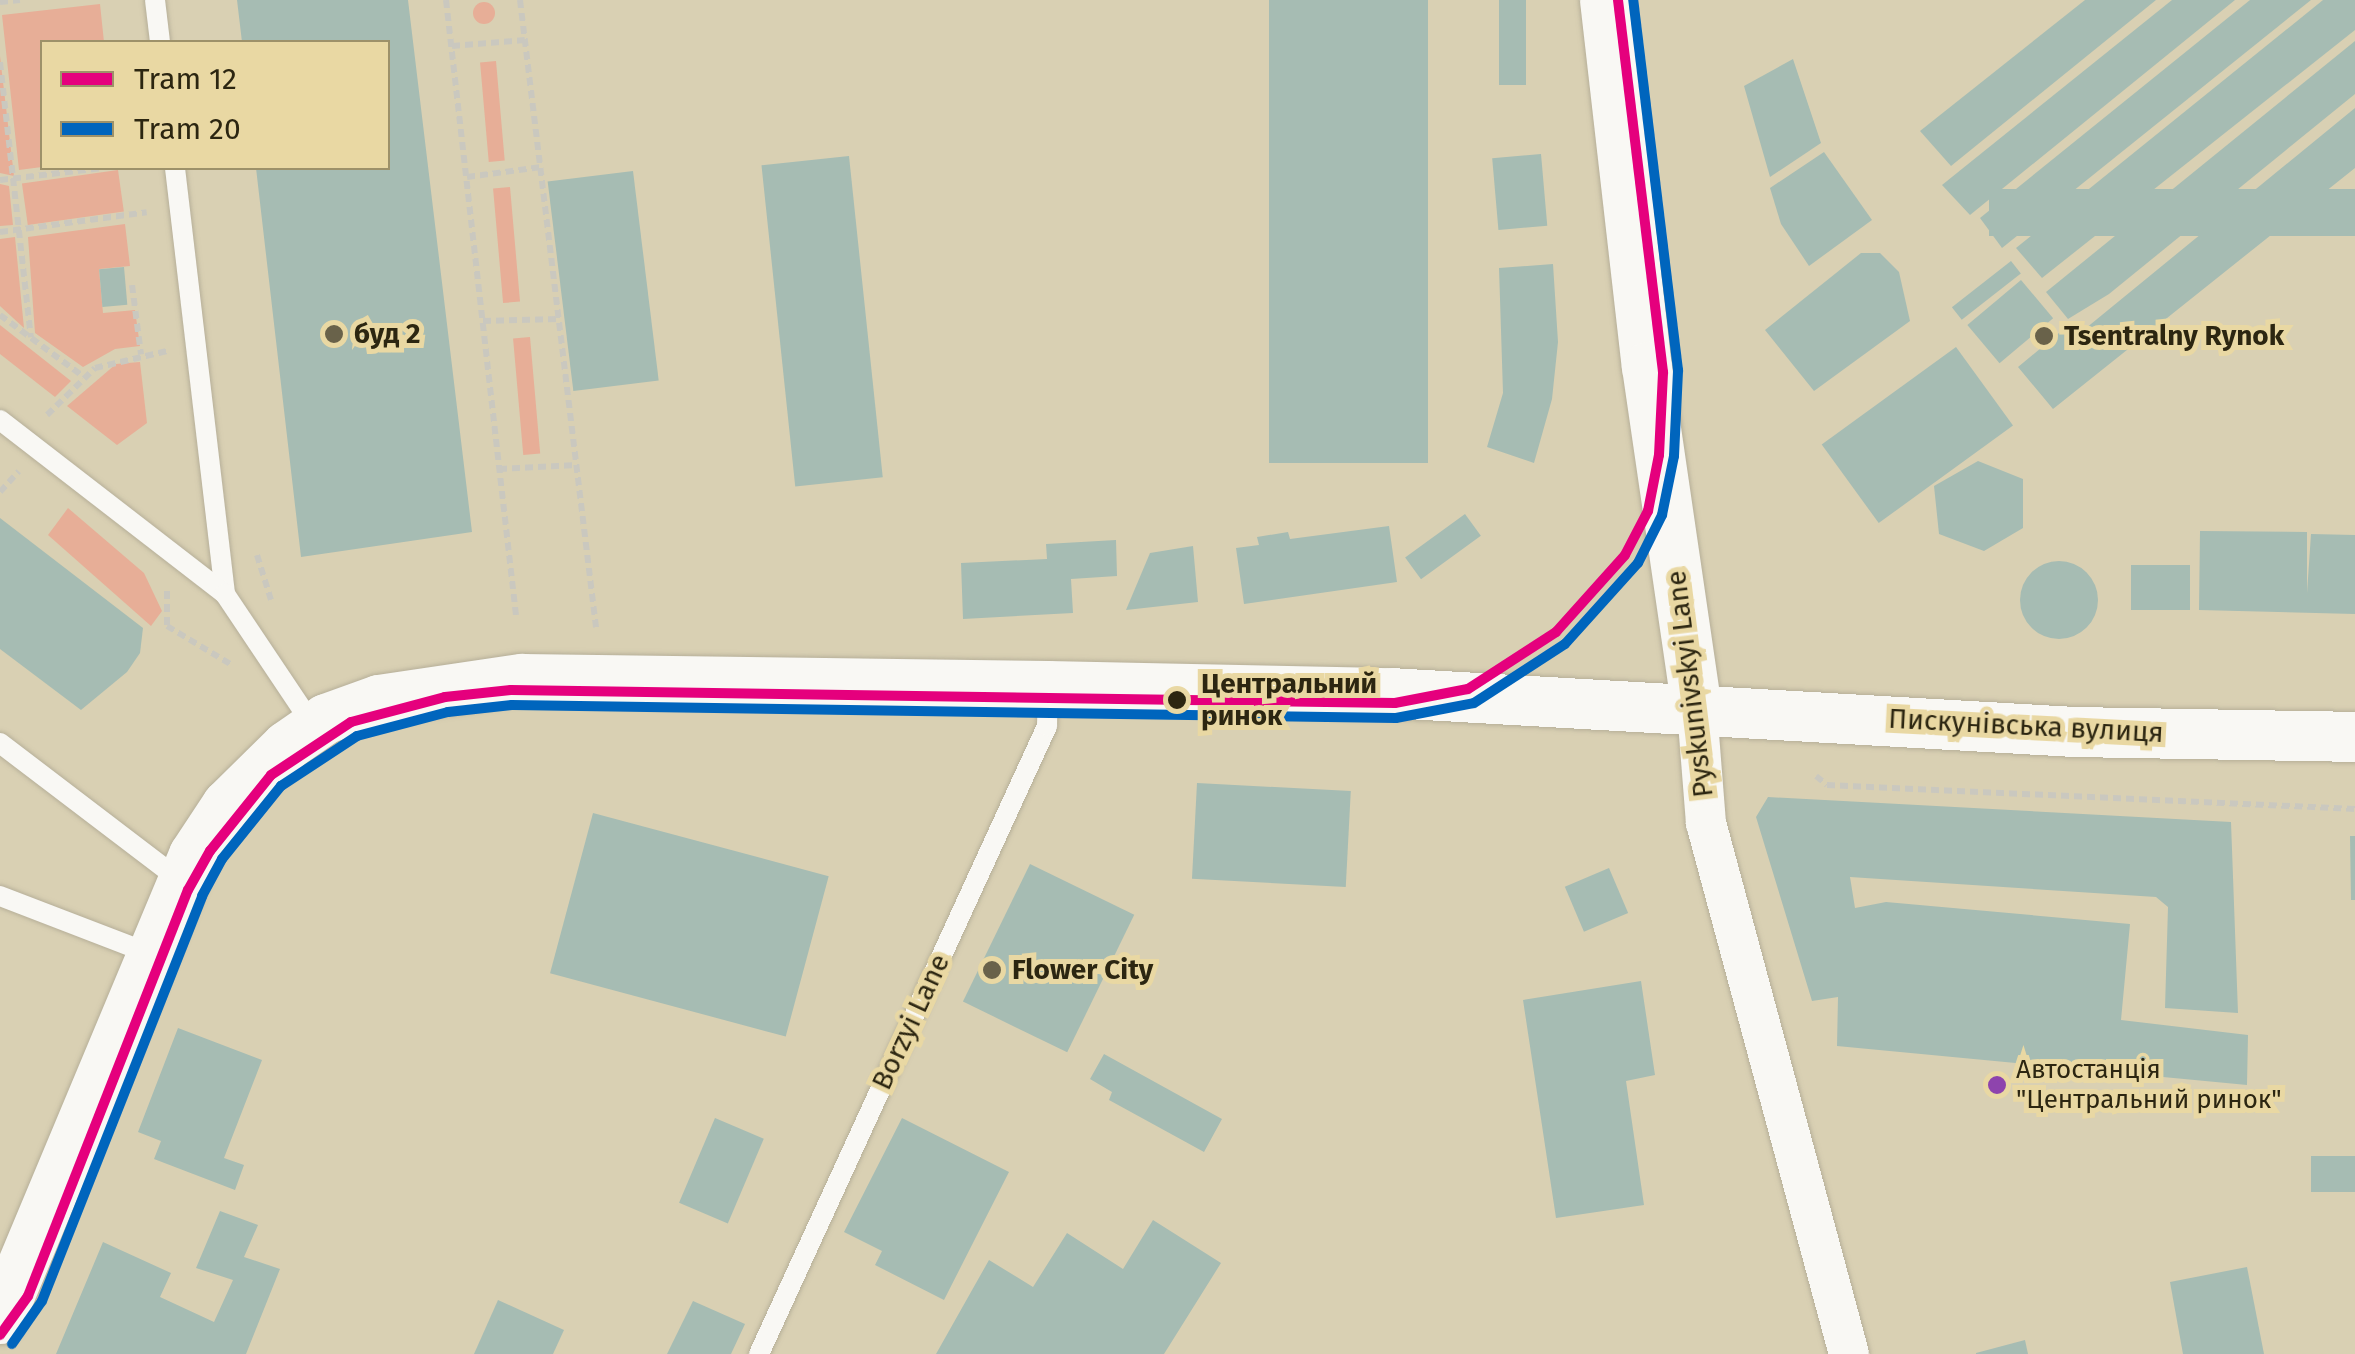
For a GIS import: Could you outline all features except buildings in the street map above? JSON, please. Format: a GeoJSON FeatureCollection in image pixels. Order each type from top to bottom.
{"type":"FeatureCollection","features":[{"type":"Feature","properties":{"kind":"street","name":"Pyskunivskyi Lane"},"geometry":{"type":"LineString","coordinates":[[1606,0],[1646,367],[1697,709],[1706,823],[1849,1354]]}},
{"type":"Feature","properties":{"kind":"street","name":"Пискунівська вулиця"},"geometry":{"type":"LineString","coordinates":[[0,1319],[181,881],[227,805],[266,763],[314,727],[379,700],[522,679],[1048,686],[1390,693],[2074,732],[2355,737]]}},
{"type":"Feature","properties":{"kind":"lane"},"geometry":{"type":"LineString","coordinates":[[155,0],[160,40]]}},
{"type":"Feature","properties":{"kind":"lane"},"geometry":{"type":"LineString","coordinates":[[174,170],[225,594]]}},
{"type":"Feature","properties":{"kind":"lane"},"geometry":{"type":"LineString","coordinates":[[0,420],[225,594],[314,727]]}},
{"type":"Feature","properties":{"kind":"lane","name":"Borzyi Lane"},"geometry":{"type":"LineString","coordinates":[[759,1354],[1047,726],[1048,686]]}},
{"type":"Feature","properties":{"kind":"lane"},"geometry":{"type":"LineString","coordinates":[[0,743],[181,881]]}},
{"type":"Feature","properties":{"kind":"lane"},"geometry":{"type":"LineString","coordinates":[[0,896],[151,954]]}},
{"type":"Feature","properties":{"kind":"path"},"geometry":{"type":"LineString","coordinates":[[0,2],[20,0]]}},
{"type":"Feature","properties":{"kind":"path"},"geometry":{"type":"LineString","coordinates":[[446,0],[516,615]]}},
{"type":"Feature","properties":{"kind":"path"},"geometry":{"type":"LineString","coordinates":[[520,0],[596,626]]}},
{"type":"Feature","properties":{"kind":"path"},"geometry":{"type":"LineString","coordinates":[[452,46],[525,40]]}},
{"type":"Feature","properties":{"kind":"path"},"geometry":{"type":"LineString","coordinates":[[0,62],[31,338]]}},
{"type":"Feature","properties":{"kind":"path"},"geometry":{"type":"LineString","coordinates":[[466,177],[541,167]]}},
{"type":"Feature","properties":{"kind":"path"},"geometry":{"type":"LineString","coordinates":[[0,180],[84,170]]}},
{"type":"Feature","properties":{"kind":"path"},"geometry":{"type":"LineString","coordinates":[[0,232],[180,208]]}},
{"type":"Feature","properties":{"kind":"path"},"geometry":{"type":"LineString","coordinates":[[132,285],[141,354]]}},
{"type":"Feature","properties":{"kind":"path"},"geometry":{"type":"LineString","coordinates":[[0,315],[84,377]]}},
{"type":"Feature","properties":{"kind":"path"},"geometry":{"type":"LineString","coordinates":[[483,320],[559,319]]}},
{"type":"Feature","properties":{"kind":"path"},"geometry":{"type":"LineString","coordinates":[[25,439],[84,377],[116,358],[196,348]]}},
{"type":"Feature","properties":{"kind":"path"},"geometry":{"type":"LineString","coordinates":[[0,492],[26,464]]}},
{"type":"Feature","properties":{"kind":"path"},"geometry":{"type":"LineString","coordinates":[[500,469],[577,465]]}},
{"type":"Feature","properties":{"kind":"path"},"geometry":{"type":"LineString","coordinates":[[1816,776],[1826,785],[2355,809]]}},
{"type":"Feature","properties":{"kind":"shaded area"},"geometry":{"type":"Polygon","coordinates":[[[484,2],[492,5],[492,21],[484,24],[476,21],[473,13],[476,5],[484,2]]]}},
{"type":"Feature","properties":{"kind":"shaded area"},"geometry":{"type":"Polygon","coordinates":[[[100,4],[104,40],[40,40],[40,167],[19,170],[2,15],[100,4]]]}},
{"type":"Feature","properties":{"kind":"shaded area"},"geometry":{"type":"Polygon","coordinates":[[[0,56],[14,176],[0,173],[0,56]]]}},
{"type":"Feature","properties":{"kind":"shaded area"},"geometry":{"type":"Polygon","coordinates":[[[496,61],[505,161],[489,162],[480,62],[496,61]]]}},
{"type":"Feature","properties":{"kind":"shaded area"},"geometry":{"type":"Polygon","coordinates":[[[118,170],[124,212],[28,225],[22,183],[118,170]]]}},
{"type":"Feature","properties":{"kind":"shaded area"},"geometry":{"type":"Polygon","coordinates":[[[0,184],[9,186],[13,225],[0,226],[0,184]]]}},
{"type":"Feature","properties":{"kind":"shaded area"},"geometry":{"type":"Polygon","coordinates":[[[510,187],[520,302],[503,303],[493,188],[510,187]]]}},
{"type":"Feature","properties":{"kind":"shaded area"},"geometry":{"type":"Polygon","coordinates":[[[125,224],[130,266],[99,269],[103,313],[135,310],[140,346],[115,349],[83,367],[35,333],[28,237],[125,224]]]}},
{"type":"Feature","properties":{"kind":"shaded area"},"geometry":{"type":"Polygon","coordinates":[[[15,237],[24,328],[0,306],[0,239],[15,237]]]}},
{"type":"Feature","properties":{"kind":"shaded area"},"geometry":{"type":"Polygon","coordinates":[[[0,325],[71,381],[55,397],[0,354],[0,325]]]}},
{"type":"Feature","properties":{"kind":"shaded area"},"geometry":{"type":"Polygon","coordinates":[[[530,337],[540,454],[523,455],[513,338],[530,337]]]}},
{"type":"Feature","properties":{"kind":"shaded area"},"geometry":{"type":"Polygon","coordinates":[[[140,362],[147,423],[117,445],[67,406],[116,364],[140,362]]]}},
{"type":"Feature","properties":{"kind":"shaded area"},"geometry":{"type":"Polygon","coordinates":[[[68,508],[144,573],[162,611],[151,626],[48,535],[68,508]]]}},
{"type":"Feature","properties":{"kind":"tram line","name":"12"},"geometry":{"type":"LineString","coordinates":[[0,1335],[28,1296],[188,890],[210,851],[271,775],[351,722],[445,697],[511,690],[1395,703],[1468,689],[1556,632],[1625,555],[1648,511],[1659,455],[1663,372],[1618,0]]}},
{"type":"Feature","properties":{"kind":"tram line","name":"20"},"geometry":{"type":"LineString","coordinates":[[12,1344],[42,1301],[202,896],[222,859],[281,786],[357,736],[448,712],[512,705],[1396,718],[1474,703],[1565,644],[1638,563],[1662,515],[1674,456],[1678,370],[1633,0]]}},
{"type":"Feature","properties":{"kind":"place","name":"буд 2"},"geometry":{"type":"Point","coordinates":[334,334]}},
{"type":"Feature","properties":{"kind":"place","name":"Tsentralny Rynok"},"geometry":{"type":"Point","coordinates":[2044,336]}},
{"type":"Feature","properties":{"kind":"place","name":"Центральний ринок"},"geometry":{"type":"Point","coordinates":[1177,700]}},
{"type":"Feature","properties":{"kind":"place","name":"Flower City"},"geometry":{"type":"Point","coordinates":[992,970]}},
{"type":"Feature","properties":{"kind":"place","name":"Автостанція \"Центральний ринок\""},"geometry":{"type":"Point","coordinates":[1997,1085]}}]}
